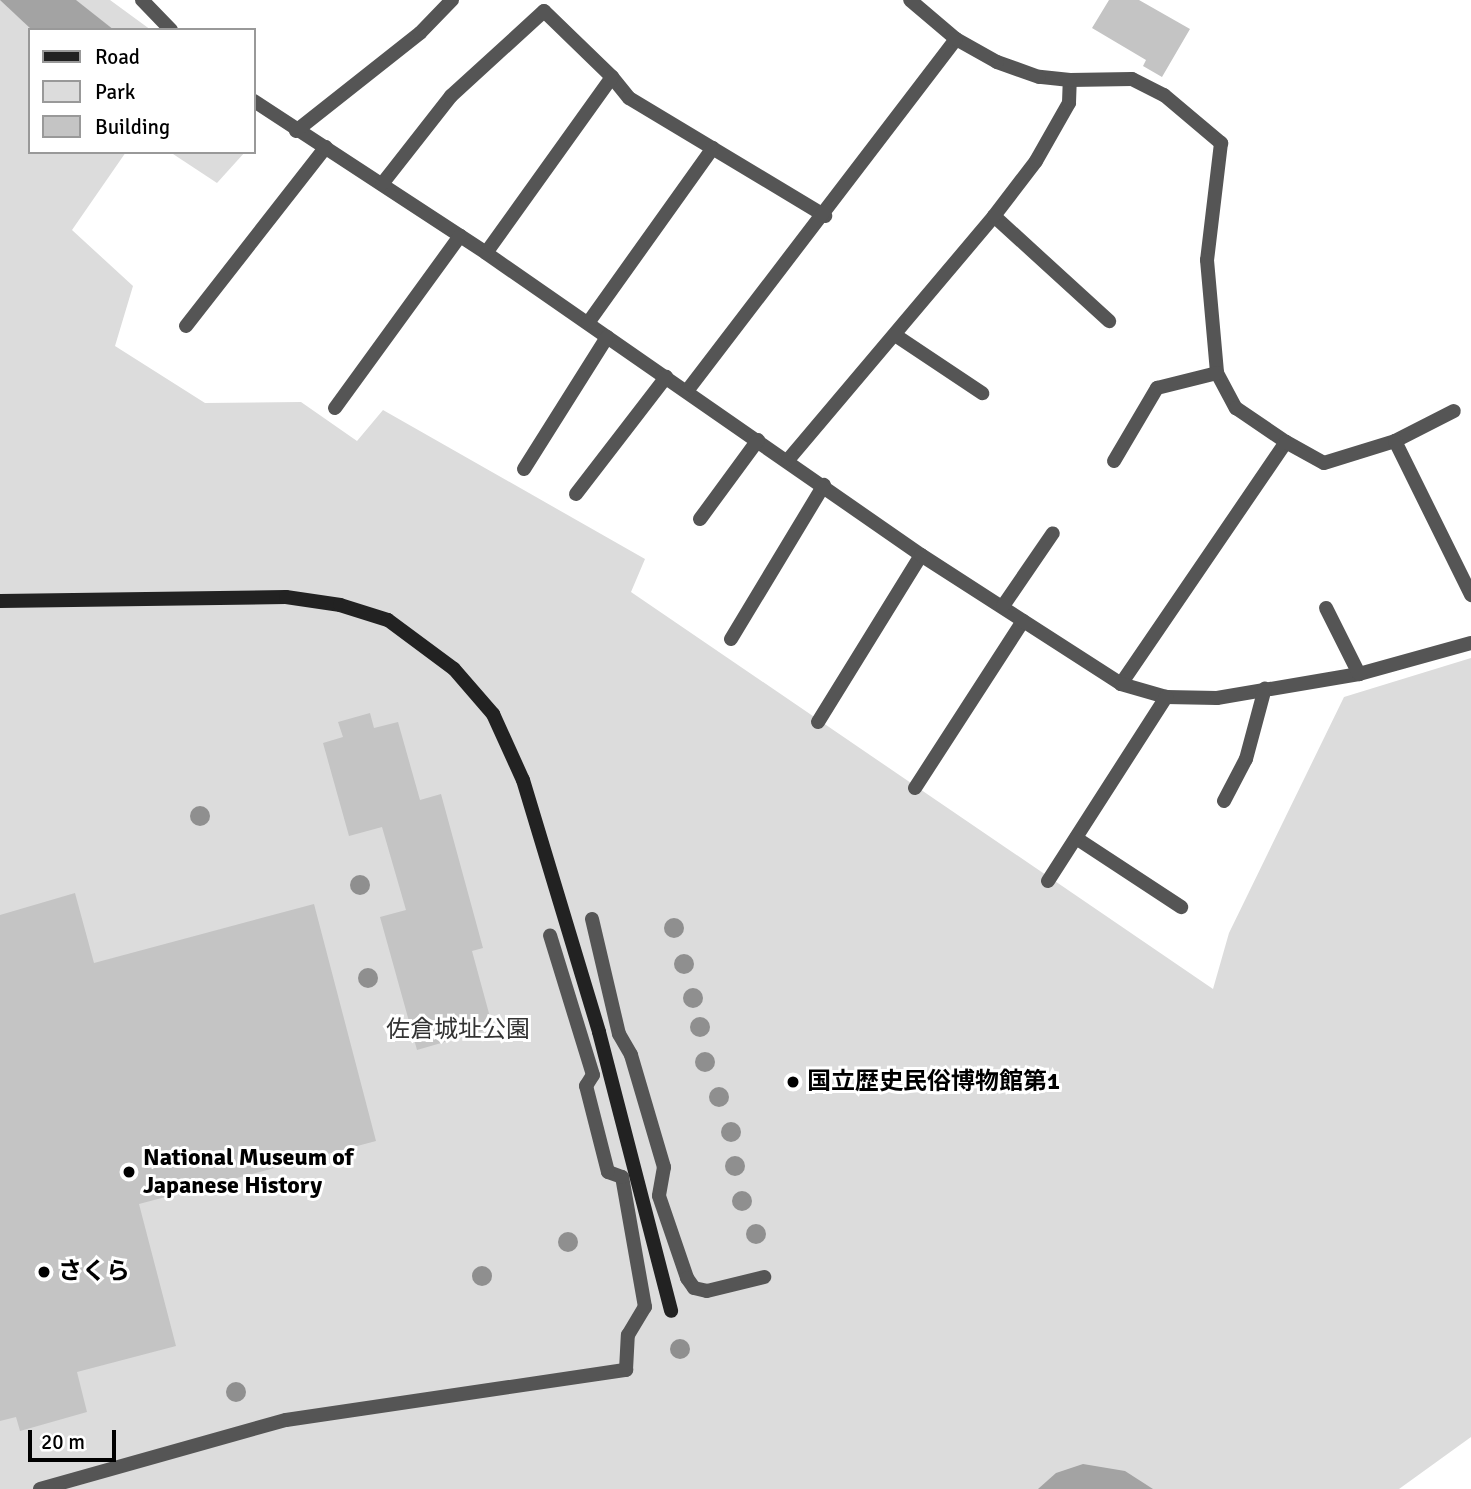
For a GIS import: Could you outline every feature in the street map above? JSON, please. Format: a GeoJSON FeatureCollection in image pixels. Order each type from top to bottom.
{"type":"FeatureCollection","features":[{"type":"Feature","properties":{"kind":"street"},"geometry":{"type":"LineString","coordinates":[[142,0],[170,28]]}},
{"type":"Feature","properties":{"kind":"street"},"geometry":{"type":"LineString","coordinates":[[296,131],[420,33],[452,0]]}},
{"type":"Feature","properties":{"kind":"street"},"geometry":{"type":"LineString","coordinates":[[910,0],[956,39],[1039,77],[1132,79],[1164,95],[1221,143],[1207,260],[1217,373],[1236,408],[1286,442],[1324,463],[1395,441],[1454,411]]}},
{"type":"Feature","properties":{"kind":"street"},"geometry":{"type":"LineString","coordinates":[[382,184],[451,96],[544,11],[612,77],[629,98],[825,216]]}},
{"type":"Feature","properties":{"kind":"street"},"geometry":{"type":"LineString","coordinates":[[687,391],[825,216],[956,39]]}},
{"type":"Feature","properties":{"kind":"street"},"geometry":{"type":"LineString","coordinates":[[486,253],[612,77]]}},
{"type":"Feature","properties":{"kind":"street"},"geometry":{"type":"LineString","coordinates":[[788,460],[856,374],[895,335],[994,216],[1043,150],[1069,103],[1070,79]]}},
{"type":"Feature","properties":{"kind":"street"},"geometry":{"type":"LineString","coordinates":[[256,102],[486,253],[824,485],[920,555],[1121,684],[1166,697],[1217,698],[1359,674],[1471,643]]}},
{"type":"Feature","properties":{"kind":"street"},"geometry":{"type":"LineString","coordinates":[[186,326],[326,147]]}},
{"type":"Feature","properties":{"kind":"street"},"geometry":{"type":"LineString","coordinates":[[588,323],[713,148]]}},
{"type":"Feature","properties":{"kind":"street"},"geometry":{"type":"LineString","coordinates":[[994,216],[1109,321]]}},
{"type":"Feature","properties":{"kind":"street"},"geometry":{"type":"LineString","coordinates":[[335,408],[460,236]]}},
{"type":"Feature","properties":{"kind":"street"},"geometry":{"type":"LineString","coordinates":[[895,335],[982,393]]}},
{"type":"Feature","properties":{"kind":"street"},"geometry":{"type":"LineString","coordinates":[[524,469],[607,337]]}},
{"type":"Feature","properties":{"kind":"street"},"geometry":{"type":"LineString","coordinates":[[1114,461],[1157,388],[1217,373]]}},
{"type":"Feature","properties":{"kind":"street"},"geometry":{"type":"LineString","coordinates":[[576,494],[666,377]]}},
{"type":"Feature","properties":{"kind":"street"},"geometry":{"type":"LineString","coordinates":[[700,519],[758,440]]}},
{"type":"Feature","properties":{"kind":"street"},"geometry":{"type":"LineString","coordinates":[[1395,441],[1471,595]]}},
{"type":"Feature","properties":{"kind":"street"},"geometry":{"type":"LineString","coordinates":[[1121,684],[1286,442]]}},
{"type":"Feature","properties":{"kind":"street"},"geometry":{"type":"LineString","coordinates":[[731,639],[824,485]]}},
{"type":"Feature","properties":{"kind":"street"},"geometry":{"type":"LineString","coordinates":[[1003,607],[1053,533]]}},
{"type":"Feature","properties":{"kind":"street"},"geometry":{"type":"LineString","coordinates":[[818,722],[920,555]]}},
{"type":"Feature","properties":{"kind":"street"},"geometry":{"type":"LineString","coordinates":[[0,601],[286,597],[340,605],[388,620],[454,669],[493,714],[523,780],[599,1032],[671,1311]]}},
{"type":"Feature","properties":{"kind":"street"},"geometry":{"type":"LineString","coordinates":[[1326,608],[1359,674]]}},
{"type":"Feature","properties":{"kind":"street"},"geometry":{"type":"LineString","coordinates":[[915,789],[1023,621]]}},
{"type":"Feature","properties":{"kind":"street"},"geometry":{"type":"LineString","coordinates":[[1224,801],[1246,759],[1265,688]]}},
{"type":"Feature","properties":{"kind":"street"},"geometry":{"type":"LineString","coordinates":[[1048,881],[1166,697]]}},
{"type":"Feature","properties":{"kind":"street"},"geometry":{"type":"LineString","coordinates":[[1076,838],[1181,908]]}},
{"type":"Feature","properties":{"kind":"street"},"geometry":{"type":"LineString","coordinates":[[592,919],[619,1034],[631,1055],[664,1167],[659,1196],[687,1278],[694,1288],[706,1291],[764,1277]]}},
{"type":"Feature","properties":{"kind":"street"},"geometry":{"type":"LineString","coordinates":[[40,1489],[286,1420],[626,1370],[628,1335],[645,1307],[622,1177],[608,1172],[586,1086],[593,1075],[550,935]]}},
{"type":"Feature","properties":{"kind":"green space","name":"佐倉城址公園"},"geometry":{"type":"Polygon","coordinates":[[[0,0],[110,0],[148,28],[28,28],[28,154],[125,154],[72,230],[133,286],[115,346],[205,403],[301,402],[357,441],[383,410],[645,559],[631,592],[1213,989],[1229,933],[1344,697],[1471,658],[1471,1437],[1399,1489],[0,1489],[0,0]]]}},
{"type":"Feature","properties":{"kind":"green space"},"geometry":{"type":"Polygon","coordinates":[[[173,154],[243,154],[217,183],[173,154]]]}},
{"type":"Feature","properties":{"kind":"shaded area"},"geometry":{"type":"Polygon","coordinates":[[[0,0],[76,0],[111,28],[30,28],[0,0]]]}},
{"type":"Feature","properties":{"kind":"shaded area"},"geometry":{"type":"Polygon","coordinates":[[[1083,1464],[1125,1471],[1153,1489],[1038,1489],[1056,1473],[1083,1464]]]}},
{"type":"Feature","properties":{"kind":"building"},"geometry":{"type":"Polygon","coordinates":[[[1109,0],[1139,0],[1190,29],[1162,77],[1143,66],[1146,60],[1092,28],[1109,0]]]}},
{"type":"Feature","properties":{"kind":"building"},"geometry":{"type":"Polygon","coordinates":[[[370,713],[374,728],[398,722],[420,800],[441,794],[483,948],[472,951],[493,1028],[417,1050],[380,917],[406,910],[382,827],[349,836],[323,743],[343,737],[338,722],[370,713]]]}},
{"type":"Feature","properties":{"kind":"building","name":"National Museum of Japanese History"},"geometry":{"type":"Polygon","coordinates":[[[75,893],[94,963],[314,904],[376,1141],[139,1204],[176,1346],[77,1372],[87,1412],[20,1431],[16,1417],[0,1421],[0,915],[75,893]]]}},
{"type":"Feature","properties":{"kind":"place","name":"国立歴史民俗博物館第1"},"geometry":{"type":"Point","coordinates":[793,1082]}},
{"type":"Feature","properties":{"kind":"place","name":"National Museum of Japanese History"},"geometry":{"type":"Point","coordinates":[129,1172]}},
{"type":"Feature","properties":{"kind":"place","name":"さくら"},"geometry":{"type":"Point","coordinates":[44,1272]}}]}
